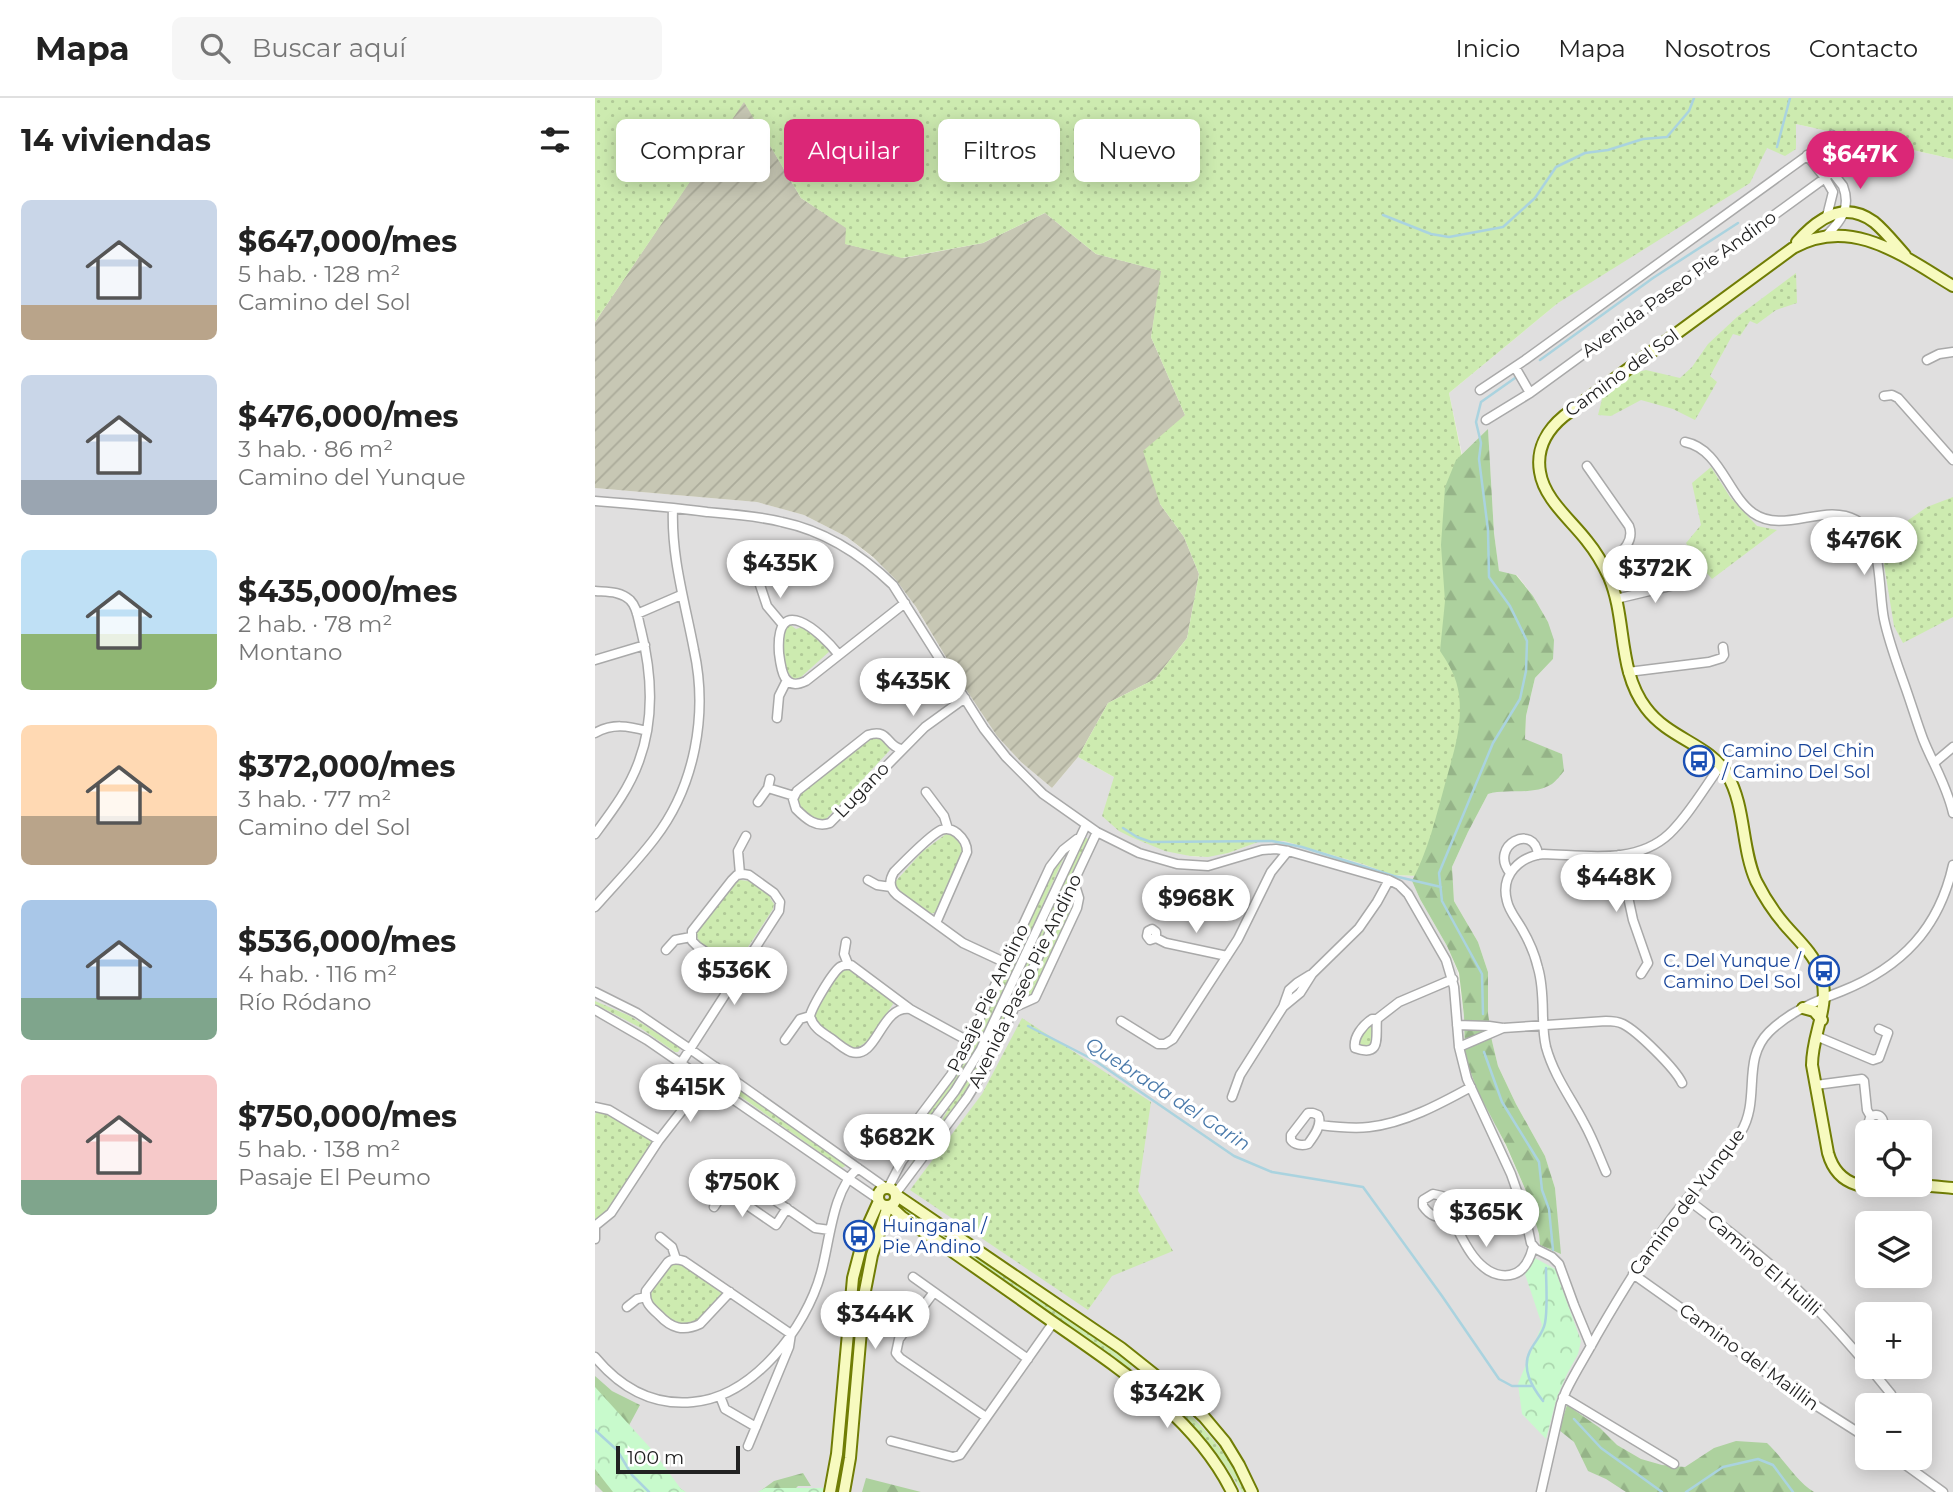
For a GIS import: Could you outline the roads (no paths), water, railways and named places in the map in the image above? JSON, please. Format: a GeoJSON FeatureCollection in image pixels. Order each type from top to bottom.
{"type":"FeatureCollection","features":[{"type":"Feature","properties":{"kind":"street","name":"Avenida Paseo Pie Andino"},"geometry":{"type":"LineString","coordinates":[[1480,390],[1832,135]]}},
{"type":"Feature","properties":{"kind":"street","name":"Avenida Paseo Pie Andino"},"geometry":{"type":"LineString","coordinates":[[1486,420],[1531,393],[1825,178],[1865,142]]}},
{"type":"Feature","properties":{"kind":"street"},"geometry":{"type":"LineString","coordinates":[[1811,152],[1833,172],[1846,192],[1845,212],[1827,235]]}},
{"type":"Feature","properties":{"kind":"street"},"geometry":{"type":"LineString","coordinates":[[1811,152],[1833,192],[1827,216]]}},
{"type":"Feature","properties":{"kind":"street","name":"Camino del Sol"},"geometry":{"type":"LineString","coordinates":[[1793,248],[1827,216],[1845,212],[1861,215],[1874,223],[1909,260]]}},
{"type":"Feature","properties":{"kind":"street","name":"Camino del Sol"},"geometry":{"type":"LineString","coordinates":[[1953,286],[1909,260],[1858,237],[1827,235],[1809,240],[1793,248],[1564,416],[1546,435],[1539,463],[1545,488],[1605,568],[1616,599],[1628,672],[1641,702],[1671,733],[1711,756],[1721,765],[1736,795],[1747,853],[1757,882],[1778,917],[1816,962],[1825,997],[1812,1058],[1830,1159],[1835,1170],[1854,1184],[1867,1187],[1953,1188]]}},
{"type":"Feature","properties":{"kind":"street"},"geometry":{"type":"LineString","coordinates":[[1927,360],[1939,354],[1953,352]]}},
{"type":"Feature","properties":{"kind":"street"},"geometry":{"type":"LineString","coordinates":[[1515,367],[1531,393]]}},
{"type":"Feature","properties":{"kind":"street"},"geometry":{"type":"LineString","coordinates":[[1884,396],[1898,398],[1953,460]]}},
{"type":"Feature","properties":{"kind":"street"},"geometry":{"type":"LineString","coordinates":[[1685,442],[1703,450],[1742,503],[1759,517],[1778,521],[1839,514],[1858,521],[1867,529],[1875,546],[1881,604],[1889,641],[1953,813]]}},
{"type":"Feature","properties":{"kind":"street"},"geometry":{"type":"LineString","coordinates":[[1587,466],[1629,526],[1631,533],[1626,546],[1605,568]]}},
{"type":"Feature","properties":{"kind":"street"},"geometry":{"type":"LineString","coordinates":[[595,501],[782,522],[816,533],[863,558],[893,585],[995,743],[1018,771],[1050,800],[1086,825],[1139,853],[1191,866],[1215,864],[1270,849],[1288,851],[1389,880],[1403,887],[1446,960],[1453,979],[1459,1047],[1464,1069],[1521,1199],[1529,1240],[1533,1247],[1559,1264],[1591,1346]]}},
{"type":"Feature","properties":{"kind":"street"},"geometry":{"type":"LineString","coordinates":[[595,907],[660,830],[681,791],[692,757],[698,722],[697,661],[674,554],[673,508]]}},
{"type":"Feature","properties":{"kind":"street"},"geometry":{"type":"LineString","coordinates":[[1616,599],[1679,584]]}},
{"type":"Feature","properties":{"kind":"street"},"geometry":{"type":"LineString","coordinates":[[760,585],[767,607],[783,625]]}},
{"type":"Feature","properties":{"kind":"street"},"geometry":{"type":"LineString","coordinates":[[595,591],[614,592],[633,604],[645,645],[651,688],[647,731],[640,758],[629,785],[595,834]]}},
{"type":"Feature","properties":{"kind":"street"},"geometry":{"type":"LineString","coordinates":[[637,614],[681,595]]}},
{"type":"Feature","properties":{"kind":"street"},"geometry":{"type":"LineString","coordinates":[[839,654],[819,632],[806,623],[793,620],[783,625],[778,634],[781,671],[787,680],[794,684],[803,683],[905,603]]}},
{"type":"Feature","properties":{"kind":"street"},"geometry":{"type":"LineString","coordinates":[[595,660],[645,645]]}},
{"type":"Feature","properties":{"kind":"street"},"geometry":{"type":"LineString","coordinates":[[1628,672],[1709,662],[1722,658],[1723,647]]}},
{"type":"Feature","properties":{"kind":"street"},"geometry":{"type":"LineString","coordinates":[[777,718],[779,696],[787,680]]}},
{"type":"Feature","properties":{"kind":"street","name":"Lugano"},"geometry":{"type":"LineString","coordinates":[[901,749],[896,748],[883,734],[868,735],[804,785],[794,796],[796,809],[820,825],[830,823],[901,749],[925,727],[965,698]]}},
{"type":"Feature","properties":{"kind":"street"},"geometry":{"type":"LineString","coordinates":[[595,733],[607,727],[620,726],[647,731]]}},
{"type":"Feature","properties":{"kind":"street"},"geometry":{"type":"LineString","coordinates":[[1934,763],[1953,747]]}},
{"type":"Feature","properties":{"kind":"street"},"geometry":{"type":"LineString","coordinates":[[1606,1172],[1586,1126],[1562,1087],[1546,1046],[1543,994],[1538,968],[1529,943],[1506,900],[1510,873],[1521,861],[1538,855],[1619,855],[1643,850],[1668,836],[1721,765]]}},
{"type":"Feature","properties":{"kind":"street"},"geometry":{"type":"LineString","coordinates":[[758,802],[769,784],[794,796]]}},
{"type":"Feature","properties":{"kind":"street"},"geometry":{"type":"LineString","coordinates":[[926,792],[944,816],[948,829]]}},
{"type":"Feature","properties":{"kind":"street","name":"Avenida Paseo Pie Andino"},"geometry":{"type":"LineString","coordinates":[[891,1191],[902,1161],[955,1091],[977,1056],[1086,825]]}},
{"type":"Feature","properties":{"kind":"street"},"geometry":{"type":"LineString","coordinates":[[936,923],[967,852],[963,838],[948,829],[936,833],[894,872],[891,887],[897,895],[968,946],[1006,963]]}},
{"type":"Feature","properties":{"kind":"street","name":"Avenida Paseo Pie Andino"},"geometry":{"type":"LineString","coordinates":[[891,1191],[978,1082],[998,1045],[1097,832]]}},
{"type":"Feature","properties":{"kind":"street"},"geometry":{"type":"LineString","coordinates":[[740,874],[739,851],[746,836]]}},
{"type":"Feature","properties":{"kind":"street","name":"Pasaje Pie Andino"},"geometry":{"type":"LineString","coordinates":[[902,1161],[902,1146],[908,1131],[951,1074],[970,1042],[1050,867],[1063,850],[1080,837]]}},
{"type":"Feature","properties":{"kind":"street"},"geometry":{"type":"LineString","coordinates":[[1510,873],[1503,858],[1512,843],[1521,839],[1531,840],[1537,845],[1538,855]]}},
{"type":"Feature","properties":{"kind":"street"},"geometry":{"type":"LineString","coordinates":[[1270,849],[1271,872]]}},
{"type":"Feature","properties":{"kind":"street"},"geometry":{"type":"LineString","coordinates":[[1121,1021],[1155,1042],[1168,1043],[1173,1039],[1248,921],[1271,872],[1288,851]]}},
{"type":"Feature","properties":{"kind":"street"},"geometry":{"type":"LineString","coordinates":[[1619,855],[1633,920],[1648,963],[1641,974]]}},
{"type":"Feature","properties":{"kind":"street","name":"Camino del Yunque"},"geometry":{"type":"LineString","coordinates":[[1541,1492],[1563,1397],[1591,1346],[1633,1274],[1747,1121],[1752,1104],[1753,1062],[1760,1043],[1774,1027],[1803,1008],[1871,977],[1905,954],[1928,926],[1950,890],[1953,865]]}},
{"type":"Feature","properties":{"kind":"street"},"geometry":{"type":"LineString","coordinates":[[681,1063],[777,915],[779,899],[753,877],[740,874],[732,880],[694,928],[691,937]]}},
{"type":"Feature","properties":{"kind":"street"},"geometry":{"type":"LineString","coordinates":[[867,880],[891,887]]}},
{"type":"Feature","properties":{"kind":"street"},"geometry":{"type":"LineString","coordinates":[[1232,1097],[1240,1075],[1283,1007],[1291,988],[1312,974],[1359,928],[1389,880]]}},
{"type":"Feature","properties":{"kind":"street","name":"Pasaje Pie Andino"},"geometry":{"type":"LineString","coordinates":[[1015,1006],[1035,998],[1079,901],[1074,882]]}},
{"type":"Feature","properties":{"kind":"street"},"geometry":{"type":"LineString","coordinates":[[666,950],[675,940],[691,937]]}},
{"type":"Feature","properties":{"kind":"street"},"geometry":{"type":"LineString","coordinates":[[691,937],[697,946],[738,974]]}},
{"type":"Feature","properties":{"kind":"street"},"geometry":{"type":"LineString","coordinates":[[1156,938],[1166,943],[1227,956]]}},
{"type":"Feature","properties":{"kind":"street"},"geometry":{"type":"LineString","coordinates":[[846,942],[844,954],[848,964]]}},
{"type":"Feature","properties":{"kind":"street"},"geometry":{"type":"LineString","coordinates":[[891,994],[895,1005],[893,1013],[868,1048],[857,1052],[847,1050],[815,1027],[810,1016],[812,1008],[836,971],[848,964],[856,967],[891,994],[910,1009],[970,1042]]}},
{"type":"Feature","properties":{"kind":"street"},"geometry":{"type":"LineString","coordinates":[[1377,1019],[1399,1002],[1453,979]]}},
{"type":"Feature","properties":{"kind":"street"},"geometry":{"type":"LineString","coordinates":[[595,992],[637,1013],[690,1049],[1143,1366],[1192,1406],[1215,1429],[1234,1456],[1252,1492]]}},
{"type":"Feature","properties":{"kind":"street"},"geometry":{"type":"LineString","coordinates":[[1803,1008],[1814,1011],[1822,1020]]}},
{"type":"Feature","properties":{"kind":"street"},"geometry":{"type":"LineString","coordinates":[[893,1013],[900,1009],[910,1009]]}},
{"type":"Feature","properties":{"kind":"street"},"geometry":{"type":"LineString","coordinates":[[595,1010],[706,1080],[1133,1381],[1193,1434],[1233,1492]]}},
{"type":"Feature","properties":{"kind":"street"},"geometry":{"type":"LineString","coordinates":[[785,1040],[800,1019],[810,1016]]}},
{"type":"Feature","properties":{"kind":"street"},"geometry":{"type":"LineString","coordinates":[[1457,1025],[1503,1028],[1619,1022],[1669,1064],[1682,1083]]}},
{"type":"Feature","properties":{"kind":"street"},"geometry":{"type":"LineString","coordinates":[[1459,1047],[1503,1028]]}},
{"type":"Feature","properties":{"kind":"street"},"geometry":{"type":"LineString","coordinates":[[1816,1036],[1873,1060],[1879,1058],[1888,1033],[1879,1029]]}},
{"type":"Feature","properties":{"kind":"street"},"geometry":{"type":"LineString","coordinates":[[595,1239],[595,1226],[611,1213],[659,1140],[716,1067]]}},
{"type":"Feature","properties":{"kind":"street"},"geometry":{"type":"LineString","coordinates":[[1816,1085],[1862,1079],[1867,1110],[1871,1117]]}},
{"type":"Feature","properties":{"kind":"street"},"geometry":{"type":"LineString","coordinates":[[1319,1125],[1359,1128],[1377,1126],[1418,1113],[1471,1087]]}},
{"type":"Feature","properties":{"kind":"street"},"geometry":{"type":"LineString","coordinates":[[595,1106],[609,1110],[659,1140]]}},
{"type":"Feature","properties":{"kind":"street"},"geometry":{"type":"LineString","coordinates":[[595,1357],[619,1382],[651,1398],[691,1402],[720,1396],[736,1389],[773,1356],[805,1311],[824,1265],[837,1206],[849,1179],[858,1168]]}},
{"type":"Feature","properties":{"kind":"street"},"geometry":{"type":"LineString","coordinates":[[714,1207],[737,1174],[815,1227],[830,1230]]}},
{"type":"Feature","properties":{"kind":"street"},"geometry":{"type":"LineString","coordinates":[[725,1190],[776,1225],[787,1208]]}},
{"type":"Feature","properties":{"kind":"street"},"geometry":{"type":"LineString","coordinates":[[830,1492],[837,1454],[853,1278],[869,1221],[884,1203],[896,1200],[891,1191]]}},
{"type":"Feature","properties":{"kind":"street"},"geometry":{"type":"LineString","coordinates":[[844,1492],[850,1458],[864,1296],[884,1203],[880,1192],[891,1191]]}},
{"type":"Feature","properties":{"kind":"street","name":"Camino El Huilli"},"geometry":{"type":"LineString","coordinates":[[1687,1199],[1789,1282],[1855,1351]]}},
{"type":"Feature","properties":{"kind":"street"},"geometry":{"type":"LineString","coordinates":[[1449,1216],[1471,1254],[1494,1273],[1507,1276],[1519,1272],[1528,1261],[1533,1247]]}},
{"type":"Feature","properties":{"kind":"street"},"geometry":{"type":"LineString","coordinates":[[660,1237],[672,1247],[676,1259]]}},
{"type":"Feature","properties":{"kind":"street"},"geometry":{"type":"LineString","coordinates":[[730,1292],[700,1324],[680,1329],[666,1322],[649,1306],[646,1297],[646,1291],[668,1262],[676,1259],[684,1261],[730,1292],[791,1334]]}},
{"type":"Feature","properties":{"kind":"street","name":"Camino del Maillin"},"geometry":{"type":"LineString","coordinates":[[1633,1274],[1764,1372],[1855,1430]]}},
{"type":"Feature","properties":{"kind":"street"},"geometry":{"type":"LineString","coordinates":[[913,1277],[1028,1359]]}},
{"type":"Feature","properties":{"kind":"street"},"geometry":{"type":"LineString","coordinates":[[934,1292],[899,1339],[896,1353],[986,1417]]}},
{"type":"Feature","properties":{"kind":"street"},"geometry":{"type":"LineString","coordinates":[[628,1307],[637,1299],[646,1297]]}},
{"type":"Feature","properties":{"kind":"street"},"geometry":{"type":"LineString","coordinates":[[891,1441],[953,1457],[960,1455],[1053,1323]]}},
{"type":"Feature","properties":{"kind":"street"},"geometry":{"type":"LineString","coordinates":[[748,1446],[789,1347],[791,1334]]}},
{"type":"Feature","properties":{"kind":"street"},"geometry":{"type":"LineString","coordinates":[[1133,1381],[1143,1366]]}},
{"type":"Feature","properties":{"kind":"street","name":"Camino El Huilli"},"geometry":{"type":"LineString","coordinates":[[1879,1379],[1890,1393]]}},
{"type":"Feature","properties":{"kind":"street"},"geometry":{"type":"LineString","coordinates":[[720,1396],[725,1409],[756,1427]]}},
{"type":"Feature","properties":{"kind":"street"},"geometry":{"type":"LineString","coordinates":[[1563,1397],[1674,1464]]}},
{"type":"Feature","properties":{"kind":"street"},"geometry":{"type":"LineString","coordinates":[[1913,1470],[1943,1492]]}},
{"type":"Feature","properties":{"kind":"waterway"},"geometry":{"type":"LineString","coordinates":[[1383,215],[1431,234],[1449,237],[1503,227],[1535,198],[1556,167],[1585,153],[1608,150],[1643,139],[1667,137],[1689,111],[1694,98]]}},
{"type":"Feature","properties":{"kind":"waterway"},"geometry":{"type":"LineString","coordinates":[[1777,147],[1790,98]]}},
{"type":"Feature","properties":{"kind":"waterway"},"geometry":{"type":"LineString","coordinates":[[1540,360],[1653,278],[1738,223]]}},
{"type":"Feature","properties":{"kind":"waterway"},"geometry":{"type":"LineString","coordinates":[[1483,1014],[1482,974],[1442,901],[1439,873],[1493,743],[1520,699],[1526,671],[1527,641],[1510,606],[1489,577],[1488,530],[1479,459],[1481,443],[1476,422],[1481,402],[1515,378]]}},
{"type":"Feature","properties":{"kind":"waterway"},"geometry":{"type":"LineString","coordinates":[[1123,828],[1151,842],[1272,841],[1441,887]]}},
{"type":"Feature","properties":{"kind":"waterway","name":"Quebrada del Garin"},"geometry":{"type":"LineString","coordinates":[[1028,1026],[1094,1060],[1234,1156],[1272,1172],[1363,1187],[1499,1379],[1512,1386],[1531,1386]]}},
{"type":"Feature","properties":{"kind":"waterway"},"geometry":{"type":"LineString","coordinates":[[1484,1052],[1502,1102],[1539,1162],[1542,1190],[1549,1209],[1553,1250]]}},
{"type":"Feature","properties":{"kind":"waterway"},"geometry":{"type":"LineString","coordinates":[[1543,1401],[1532,1384],[1527,1364],[1530,1351],[1545,1323],[1546,1268]]}},
{"type":"Feature","properties":{"kind":"waterway","name":"Quebrada del Garin"},"geometry":{"type":"LineString","coordinates":[[1574,1419],[1601,1448],[1662,1492]]}},
{"type":"Feature","properties":{"kind":"waterway"},"geometry":{"type":"LineString","coordinates":[[595,1430],[617,1450],[632,1475],[649,1492]]}},
{"type":"Feature","properties":{"kind":"waterway","name":"Quebrada del Garin"},"geometry":{"type":"LineString","coordinates":[[1686,1492],[1723,1467],[1758,1459],[1773,1465],[1793,1492]]}},
{"type":"Feature","properties":{"kind":"place","name":"Camino Del Chin / Camino Del Sol"},"geometry":{"type":"Point","coordinates":[1699,761]}},
{"type":"Feature","properties":{"kind":"place","name":"C. Del Yunque / Camino Del Sol"},"geometry":{"type":"Point","coordinates":[1824,971]}},
{"type":"Feature","properties":{"kind":"place","name":"Huinganal / Pie Andino"},"geometry":{"type":"Point","coordinates":[859,1236]}}]}
